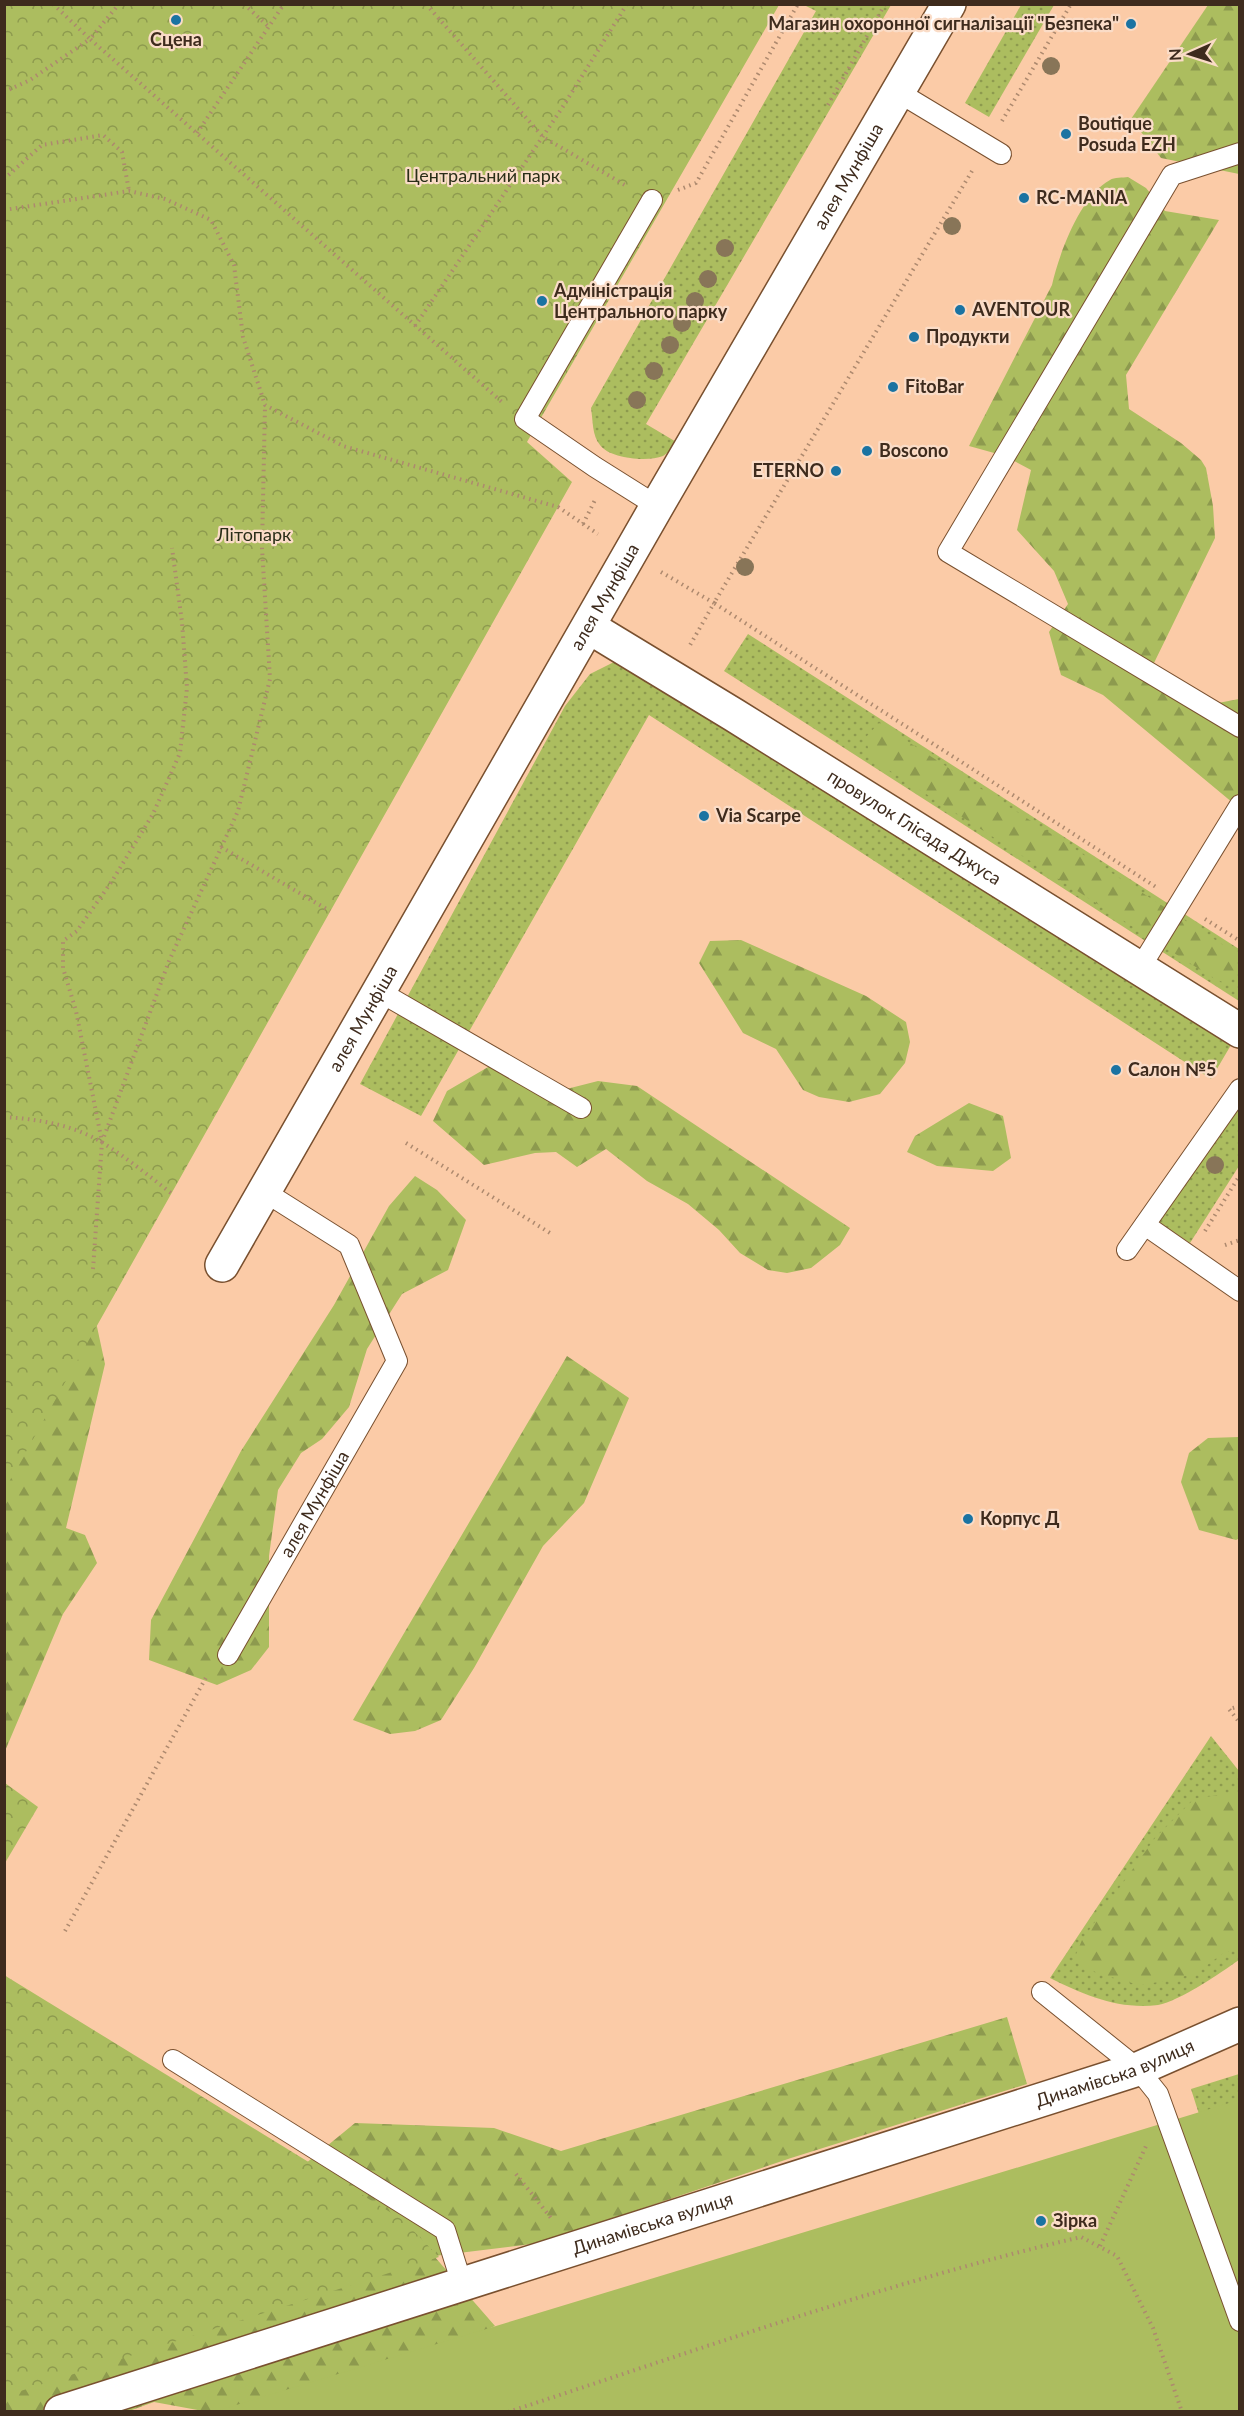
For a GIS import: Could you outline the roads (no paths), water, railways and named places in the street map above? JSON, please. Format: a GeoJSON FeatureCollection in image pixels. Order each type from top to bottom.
{"type":"FeatureCollection","features":[{"type":"Feature","properties":{"kind":"street","name":"алея Мунфіша"},"geometry":{"type":"LineString","coordinates":[[222,1265],[657,506],[949,4]]}},
{"type":"Feature","properties":{"kind":"street","name":"провулок Глісада Джуса"},"geometry":{"type":"LineString","coordinates":[[589,627],[1239,1031]]}},
{"type":"Feature","properties":{"kind":"street","name":"Динамівська вулиця"},"geometry":{"type":"LineString","coordinates":[[61,2412],[1138,2069],[1239,2024]]}},
{"type":"Feature","properties":{"kind":"lane"},"geometry":{"type":"LineString","coordinates":[[898,92],[994,150]]}},
{"type":"Feature","properties":{"kind":"lane"},"geometry":{"type":"LineString","coordinates":[[1239,153],[1172,175],[948,552],[1239,728]]}},
{"type":"Feature","properties":{"kind":"lane"},"geometry":{"type":"LineString","coordinates":[[652,200],[525,419],[657,506]]}},
{"type":"Feature","properties":{"kind":"lane"},"geometry":{"type":"LineString","coordinates":[[1140,968],[1239,805]]}},
{"type":"Feature","properties":{"kind":"lane"},"geometry":{"type":"LineString","coordinates":[[380,992],[581,1108]]}},
{"type":"Feature","properties":{"kind":"lane"},"geometry":{"type":"LineString","coordinates":[[1127,1250],[1239,1089]]}},
{"type":"Feature","properties":{"kind":"lane","name":"алея Мунфіша"},"geometry":{"type":"LineString","coordinates":[[228,1655],[397,1361],[349,1245],[265,1192]]}},
{"type":"Feature","properties":{"kind":"lane"},"geometry":{"type":"LineString","coordinates":[[1145,1225],[1239,1291]]}},
{"type":"Feature","properties":{"kind":"lane"},"geometry":{"type":"LineString","coordinates":[[1042,1992],[1138,2069],[1158,2094],[1239,2321]]}},
{"type":"Feature","properties":{"kind":"lane"},"geometry":{"type":"LineString","coordinates":[[173,2060],[445,2230],[462,2284]]}},
{"type":"Feature","properties":{"kind":"place","name":"Сцена"},"geometry":{"type":"Point","coordinates":[176,20]}},
{"type":"Feature","properties":{"kind":"place","name":"Магазин охоронної сигналізації \"Безпека\""},"geometry":{"type":"Point","coordinates":[1131,24]}},
{"type":"Feature","properties":{"kind":"place","name":"Boutique Posuda EZH"},"geometry":{"type":"Point","coordinates":[1066,134]}},
{"type":"Feature","properties":{"kind":"place","name":"RC-MANIA"},"geometry":{"type":"Point","coordinates":[1024,198]}},
{"type":"Feature","properties":{"kind":"place","name":"Адміністрація Центрального парку"},"geometry":{"type":"Point","coordinates":[542,301]}},
{"type":"Feature","properties":{"kind":"place","name":"AVENTOUR"},"geometry":{"type":"Point","coordinates":[960,310]}},
{"type":"Feature","properties":{"kind":"place","name":"Продукти"},"geometry":{"type":"Point","coordinates":[914,337]}},
{"type":"Feature","properties":{"kind":"place","name":"FitoBar"},"geometry":{"type":"Point","coordinates":[893,387]}},
{"type":"Feature","properties":{"kind":"place","name":"Boscono"},"geometry":{"type":"Point","coordinates":[867,451]}},
{"type":"Feature","properties":{"kind":"place","name":"ETERNO"},"geometry":{"type":"Point","coordinates":[836,471]}},
{"type":"Feature","properties":{"kind":"place","name":"Via Scarpe"},"geometry":{"type":"Point","coordinates":[704,816]}},
{"type":"Feature","properties":{"kind":"place","name":"Салон №5"},"geometry":{"type":"Point","coordinates":[1116,1070]}},
{"type":"Feature","properties":{"kind":"place","name":"Корпус Д"},"geometry":{"type":"Point","coordinates":[968,1519]}},
{"type":"Feature","properties":{"kind":"place","name":"Зірка"},"geometry":{"type":"Point","coordinates":[1041,2221]}},
{"type":"Feature","properties":{"kind":"park label","name":"Центральний парк"},"geometry":{"type":"Point","coordinates":[483,176]}},
{"type":"Feature","properties":{"kind":"park label","name":"Літопарк"},"geometry":{"type":"Point","coordinates":[254,535]}}]}
